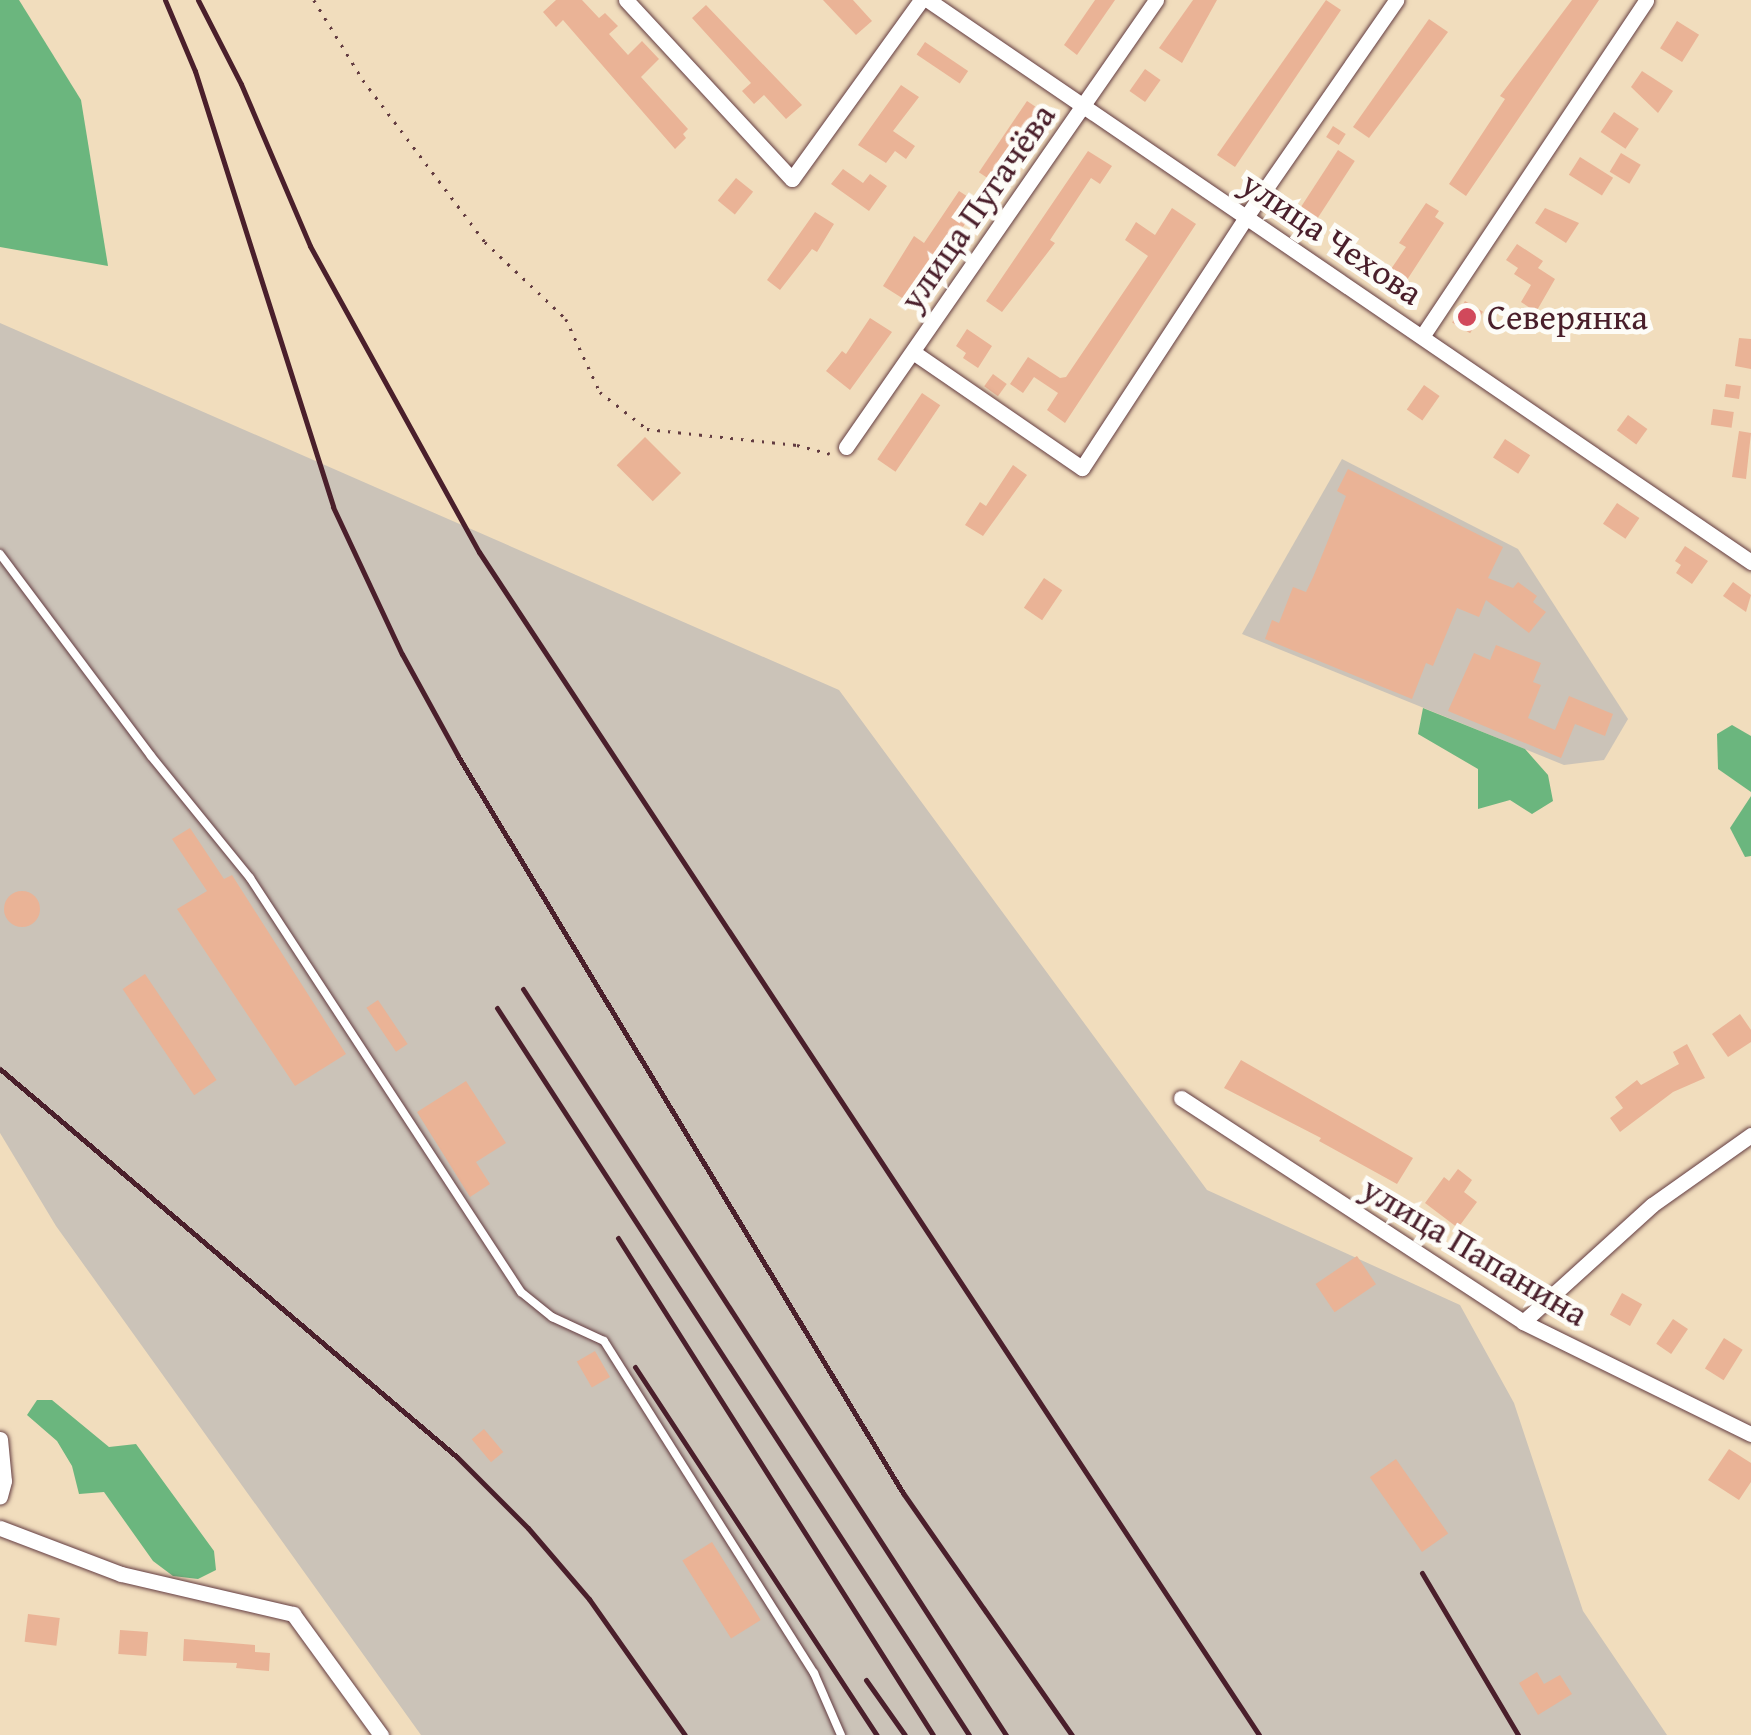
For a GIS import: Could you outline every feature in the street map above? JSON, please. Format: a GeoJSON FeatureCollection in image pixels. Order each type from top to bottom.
{"type":"FeatureCollection","features":[{"type":"Feature","properties":{"kind":"street"},"geometry":{"type":"LineString","coordinates":[[626,0],[792,179],[924,0]]}},
{"type":"Feature","properties":{"kind":"street","name":"улица Чехова"},"geometry":{"type":"LineString","coordinates":[[924,0],[1751,562]]}},
{"type":"Feature","properties":{"kind":"street","name":"улица Пугачёва"},"geometry":{"type":"LineString","coordinates":[[846,447],[1156,0]]}},
{"type":"Feature","properties":{"kind":"street"},"geometry":{"type":"LineString","coordinates":[[913,352],[1082,468],[1246,217],[1396,0]]}},
{"type":"Feature","properties":{"kind":"street"},"geometry":{"type":"LineString","coordinates":[[1422,335],[1646,0]]}},
{"type":"Feature","properties":{"kind":"street","name":"улица Папанина"},"geometry":{"type":"LineString","coordinates":[[1181,1098],[1298,1179],[1523,1322],[1751,1434]]}},
{"type":"Feature","properties":{"kind":"street"},"geometry":{"type":"LineString","coordinates":[[1523,1322],[1652,1205],[1751,1135]]}},
{"type":"Feature","properties":{"kind":"street"},"geometry":{"type":"LineString","coordinates":[[0,1439],[4,1481],[0,1496]]}},
{"type":"Feature","properties":{"kind":"street"},"geometry":{"type":"LineString","coordinates":[[0,1528],[121,1574],[293,1614],[381,1735]]}},
{"type":"Feature","properties":{"kind":"lane"},"geometry":{"type":"LineString","coordinates":[[0,554],[250,878],[521,1292],[552,1317],[604,1340],[814,1673],[841,1735]]}},
{"type":"Feature","properties":{"kind":"path"},"geometry":{"type":"LineString","coordinates":[[314,0],[363,80],[485,242],[566,319],[600,392],[647,429],[797,445],[840,456],[846,447]]}},
{"type":"Feature","properties":{"kind":"shaded area"},"geometry":{"type":"Polygon","coordinates":[[[0,323],[839,690],[1207,1190],[1460,1305],[1514,1403],[1583,1611],[1667,1735],[421,1735],[56,1226],[0,1133],[0,323]]]}},
{"type":"Feature","properties":{"kind":"shaded area"},"geometry":{"type":"Polygon","coordinates":[[[1342,459],[1518,549],[1628,719],[1604,760],[1564,765],[1242,634],[1342,459]]]}},
{"type":"Feature","properties":{"kind":"green space"},"geometry":{"type":"Polygon","coordinates":[[[0,0],[19,0],[81,100],[108,266],[0,247],[0,0]]]}},
{"type":"Feature","properties":{"kind":"green space"},"geometry":{"type":"Polygon","coordinates":[[[1423,708],[1525,749],[1548,775],[1553,801],[1532,814],[1510,800],[1478,809],[1478,769],[1418,734],[1423,708]]]}},
{"type":"Feature","properties":{"kind":"green space"},"geometry":{"type":"Polygon","coordinates":[[[1732,725],[1751,736],[1751,792],[1718,769],[1717,734],[1732,725]]]}},
{"type":"Feature","properties":{"kind":"green space"},"geometry":{"type":"Polygon","coordinates":[[[1751,796],[1751,856],[1745,857],[1730,828],[1751,796]]]}},
{"type":"Feature","properties":{"kind":"green space"},"geometry":{"type":"Polygon","coordinates":[[[37,1400],[52,1400],[109,1447],[136,1444],[214,1551],[216,1570],[198,1579],[173,1576],[153,1561],[104,1492],[79,1494],[72,1466],[57,1441],[27,1415],[37,1400]]]}},
{"type":"Feature","properties":{"kind":"building"},"geometry":{"type":"Polygon","coordinates":[[[556,0],[582,0],[599,18],[605,13],[618,26],[609,34],[628,55],[642,41],[659,59],[641,77],[688,129],[683,134],[686,138],[675,149],[563,20],[556,27],[543,12],[556,0]]]}},
{"type":"Feature","properties":{"kind":"building"},"geometry":{"type":"Polygon","coordinates":[[[823,0],[853,0],[872,21],[856,35],[823,0]]]}},
{"type":"Feature","properties":{"kind":"building"},"geometry":{"type":"Polygon","coordinates":[[[1095,0],[1115,0],[1077,55],[1064,45],[1095,0]]]}},
{"type":"Feature","properties":{"kind":"building"},"geometry":{"type":"Polygon","coordinates":[[[1193,0],[1217,0],[1182,63],[1159,48],[1193,0]]]}},
{"type":"Feature","properties":{"kind":"building"},"geometry":{"type":"Polygon","coordinates":[[[1326,0],[1341,10],[1235,167],[1217,155],[1326,0]]]}},
{"type":"Feature","properties":{"kind":"building"},"geometry":{"type":"Polygon","coordinates":[[[1572,0],[1599,0],[1466,196],[1449,184],[1505,99],[1500,96],[1572,0]]]}},
{"type":"Feature","properties":{"kind":"building"},"geometry":{"type":"Polygon","coordinates":[[[706,5],[802,105],[786,119],[764,95],[754,104],[742,91],[751,83],[692,18],[706,5]]]}},
{"type":"Feature","properties":{"kind":"building"},"geometry":{"type":"Polygon","coordinates":[[[1429,19],[1448,32],[1369,138],[1353,127],[1429,19]]]}},
{"type":"Feature","properties":{"kind":"building"},"geometry":{"type":"Polygon","coordinates":[[[1677,21],[1699,35],[1682,62],[1660,48],[1677,21]]]}},
{"type":"Feature","properties":{"kind":"building"},"geometry":{"type":"Polygon","coordinates":[[[925,42],[968,71],[960,84],[917,54],[925,42]]]}},
{"type":"Feature","properties":{"kind":"building"},"geometry":{"type":"Polygon","coordinates":[[[1145,69],[1161,80],[1145,102],[1130,91],[1145,69]]]}},
{"type":"Feature","properties":{"kind":"building"},"geometry":{"type":"Polygon","coordinates":[[[1642,71],[1673,91],[1658,113],[1631,87],[1642,71]]]}},
{"type":"Feature","properties":{"kind":"building"},"geometry":{"type":"Polygon","coordinates":[[[901,85],[919,97],[893,131],[915,146],[906,159],[895,151],[886,163],[858,145],[901,85]]]}},
{"type":"Feature","properties":{"kind":"building"},"geometry":{"type":"Polygon","coordinates":[[[1027,101],[1042,111],[994,182],[979,172],[1027,101]]]}},
{"type":"Feature","properties":{"kind":"building"},"geometry":{"type":"Polygon","coordinates":[[[1614,112],[1639,129],[1625,149],[1601,132],[1614,112]]]}},
{"type":"Feature","properties":{"kind":"building"},"geometry":{"type":"Polygon","coordinates":[[[1333,126],[1346,134],[1339,145],[1326,137],[1333,126]]]}},
{"type":"Feature","properties":{"kind":"building"},"geometry":{"type":"Polygon","coordinates":[[[1338,150],[1355,161],[1314,223],[1298,212],[1338,150]]]}},
{"type":"Feature","properties":{"kind":"building"},"geometry":{"type":"Polygon","coordinates":[[[1088,151],[1112,166],[1100,184],[1091,178],[1050,240],[1055,243],[1002,312],[986,301],[1088,151]]]}},
{"type":"Feature","properties":{"kind":"building"},"geometry":{"type":"Polygon","coordinates":[[[1621,153],[1641,165],[1629,184],[1610,172],[1621,153]]]}},
{"type":"Feature","properties":{"kind":"building"},"geometry":{"type":"Polygon","coordinates":[[[1580,157],[1613,178],[1602,195],[1569,175],[1580,157]]]}},
{"type":"Feature","properties":{"kind":"building"},"geometry":{"type":"Polygon","coordinates":[[[843,169],[863,183],[870,174],[887,186],[869,211],[831,184],[843,169]]]}},
{"type":"Feature","properties":{"kind":"building"},"geometry":{"type":"Polygon","coordinates":[[[736,178],[753,192],[735,214],[718,201],[736,178]]]}},
{"type":"Feature","properties":{"kind":"building"},"geometry":{"type":"Polygon","coordinates":[[[959,191],[979,204],[910,303],[883,286],[914,236],[924,243],[959,191]]]}},
{"type":"Feature","properties":{"kind":"building"},"geometry":{"type":"Polygon","coordinates":[[[1426,203],[1439,211],[1435,217],[1444,223],[1405,283],[1389,272],[1406,247],[1399,243],[1426,203]]]}},
{"type":"Feature","properties":{"kind":"building"},"geometry":{"type":"Polygon","coordinates":[[[1172,208],[1196,224],[1065,423],[1047,410],[1058,393],[1034,377],[1023,393],[1010,384],[1028,357],[1060,378],[1066,377],[1148,256],[1125,240],[1136,222],[1155,235],[1172,208]]]}},
{"type":"Feature","properties":{"kind":"building"},"geometry":{"type":"Polygon","coordinates":[[[1545,208],[1579,223],[1566,243],[1535,223],[1545,208]]]}},
{"type":"Feature","properties":{"kind":"building"},"geometry":{"type":"Polygon","coordinates":[[[815,212],[834,224],[817,252],[812,249],[780,290],[767,280],[815,212]]]}},
{"type":"Feature","properties":{"kind":"building"},"geometry":{"type":"Polygon","coordinates":[[[1517,244],[1543,261],[1538,268],[1555,279],[1536,312],[1521,302],[1531,285],[1514,274],[1518,268],[1506,260],[1517,244]]]}},
{"type":"Feature","properties":{"kind":"building","name":"Северянка"},"geometry":{"type":"Polygon","coordinates":[[[1465,301],[1483,312],[1470,333],[1452,322],[1465,301]]]}},
{"type":"Feature","properties":{"kind":"building"},"geometry":{"type":"Polygon","coordinates":[[[870,318],[892,332],[850,390],[826,371],[842,351],[846,354],[870,318]]]}},
{"type":"Feature","properties":{"kind":"building"},"geometry":{"type":"Polygon","coordinates":[[[967,329],[992,346],[978,368],[963,358],[966,353],[956,346],[967,329]]]}},
{"type":"Feature","properties":{"kind":"building"},"geometry":{"type":"Polygon","coordinates":[[[1739,338],[1751,339],[1751,369],[1735,366],[1739,338]]]}},
{"type":"Feature","properties":{"kind":"building"},"geometry":{"type":"Polygon","coordinates":[[[993,374],[1007,384],[998,396],[984,386],[993,374]]]}},
{"type":"Feature","properties":{"kind":"building"},"geometry":{"type":"Polygon","coordinates":[[[1726,384],[1741,386],[1739,399],[1724,397],[1726,384]]]}},
{"type":"Feature","properties":{"kind":"building"},"geometry":{"type":"Polygon","coordinates":[[[1424,385],[1440,396],[1422,420],[1407,410],[1424,385]]]}},
{"type":"Feature","properties":{"kind":"building"},"geometry":{"type":"Polygon","coordinates":[[[922,393],[940,405],[896,472],[877,459],[922,393]]]}},
{"type":"Feature","properties":{"kind":"building"},"geometry":{"type":"Polygon","coordinates":[[[1713,409],[1734,412],[1732,428],[1711,425],[1713,409]]]}},
{"type":"Feature","properties":{"kind":"building"},"geometry":{"type":"Polygon","coordinates":[[[1628,415],[1647,429],[1636,444],[1617,430],[1628,415]]]}},
{"type":"Feature","properties":{"kind":"building"},"geometry":{"type":"Polygon","coordinates":[[[1739,431],[1751,433],[1746,479],[1732,477],[1739,431]]]}},
{"type":"Feature","properties":{"kind":"building"},"geometry":{"type":"Polygon","coordinates":[[[645,437],[681,473],[653,501],[617,465],[645,437]]]}},
{"type":"Feature","properties":{"kind":"building"},"geometry":{"type":"Polygon","coordinates":[[[1505,439],[1530,455],[1518,474],[1493,457],[1505,439]]]}},
{"type":"Feature","properties":{"kind":"building"},"geometry":{"type":"Polygon","coordinates":[[[1013,465],[1027,475],[983,536],[965,525],[980,502],[986,506],[1013,465]]]}},
{"type":"Feature","properties":{"kind":"building"},"geometry":{"type":"Polygon","coordinates":[[[1348,469],[1503,547],[1488,578],[1513,588],[1518,582],[1537,596],[1533,602],[1546,612],[1529,633],[1486,600],[1479,617],[1457,608],[1433,666],[1426,663],[1412,699],[1265,639],[1272,620],[1279,623],[1293,587],[1306,592],[1346,496],[1337,491],[1348,469]]]}},
{"type":"Feature","properties":{"kind":"building"},"geometry":{"type":"Polygon","coordinates":[[[1617,503],[1639,518],[1625,539],[1603,524],[1617,503]]]}},
{"type":"Feature","properties":{"kind":"building"},"geometry":{"type":"Polygon","coordinates":[[[1685,546],[1708,561],[1692,584],[1676,573],[1681,565],[1675,561],[1685,546]]]}},
{"type":"Feature","properties":{"kind":"building"},"geometry":{"type":"Polygon","coordinates":[[[1044,578],[1062,590],[1042,620],[1024,608],[1044,578]]]}},
{"type":"Feature","properties":{"kind":"building"},"geometry":{"type":"Polygon","coordinates":[[[1733,582],[1751,595],[1746,612],[1723,596],[1733,582]]]}},
{"type":"Feature","properties":{"kind":"building"},"geometry":{"type":"Polygon","coordinates":[[[1496,645],[1541,663],[1533,682],[1541,685],[1528,718],[1555,730],[1569,696],[1613,714],[1605,736],[1575,724],[1561,758],[1448,711],[1474,653],[1490,660],[1496,645]]]}},
{"type":"Feature","properties":{"kind":"building"},"geometry":{"type":"Polygon","coordinates":[[[190,828],[224,879],[232,875],[346,1054],[295,1086],[177,909],[207,891],[172,839],[190,828]]]}},
{"type":"Feature","properties":{"kind":"building"},"geometry":{"type":"Polygon","coordinates":[[[22,891],[35,896],[40,909],[35,922],[22,927],[9,922],[4,909],[9,896],[22,891]]]}},
{"type":"Feature","properties":{"kind":"building"},"geometry":{"type":"Polygon","coordinates":[[[145,974],[217,1080],[194,1095],[123,989],[145,974]]]}},
{"type":"Feature","properties":{"kind":"building"},"geometry":{"type":"Polygon","coordinates":[[[378,1000],[408,1044],[396,1052],[366,1008],[378,1000]]]}},
{"type":"Feature","properties":{"kind":"building"},"geometry":{"type":"Polygon","coordinates":[[[1740,1014],[1751,1030],[1751,1042],[1728,1057],[1712,1034],[1740,1014]]]}},
{"type":"Feature","properties":{"kind":"building"},"geometry":{"type":"Polygon","coordinates":[[[1687,1044],[1705,1078],[1673,1092],[1620,1132],[1610,1118],[1623,1108],[1615,1097],[1637,1080],[1641,1085],[1679,1064],[1673,1052],[1687,1044]]]}},
{"type":"Feature","properties":{"kind":"building"},"geometry":{"type":"Polygon","coordinates":[[[1241,1060],[1413,1158],[1397,1184],[1319,1141],[1321,1138],[1224,1088],[1241,1060]]]}},
{"type":"Feature","properties":{"kind":"building"},"geometry":{"type":"Polygon","coordinates":[[[466,1081],[506,1143],[476,1162],[490,1184],[470,1197],[417,1112],[466,1081]]]}},
{"type":"Feature","properties":{"kind":"building"},"geometry":{"type":"Polygon","coordinates":[[[1458,1169],[1472,1180],[1464,1192],[1477,1202],[1458,1228],[1425,1203],[1444,1177],[1449,1181],[1458,1169]]]}},
{"type":"Feature","properties":{"kind":"building"},"geometry":{"type":"Polygon","coordinates":[[[1357,1256],[1376,1284],[1335,1312],[1316,1284],[1357,1256]]]}},
{"type":"Feature","properties":{"kind":"building"},"geometry":{"type":"Polygon","coordinates":[[[1622,1293],[1642,1304],[1630,1326],[1610,1315],[1622,1293]]]}},
{"type":"Feature","properties":{"kind":"building"},"geometry":{"type":"Polygon","coordinates":[[[1673,1319],[1688,1329],[1671,1354],[1656,1344],[1673,1319]]]}},
{"type":"Feature","properties":{"kind":"building"},"geometry":{"type":"Polygon","coordinates":[[[1724,1338],[1743,1350],[1724,1380],[1705,1369],[1724,1338]]]}},
{"type":"Feature","properties":{"kind":"building"},"geometry":{"type":"Polygon","coordinates":[[[595,1351],[610,1377],[592,1387],[577,1362],[595,1351]]]}},
{"type":"Feature","properties":{"kind":"building"},"geometry":{"type":"Polygon","coordinates":[[[484,1429],[503,1452],[491,1462],[472,1439],[484,1429]]]}},
{"type":"Feature","properties":{"kind":"building"},"geometry":{"type":"Polygon","coordinates":[[[1729,1449],[1751,1463],[1751,1482],[1739,1500],[1708,1480],[1729,1449]]]}},
{"type":"Feature","properties":{"kind":"building"},"geometry":{"type":"Polygon","coordinates":[[[1396,1459],[1448,1534],[1422,1552],[1370,1477],[1396,1459]]]}},
{"type":"Feature","properties":{"kind":"building"},"geometry":{"type":"Polygon","coordinates":[[[712,1542],[761,1620],[731,1639],[682,1561],[712,1542]]]}},
{"type":"Feature","properties":{"kind":"building"},"geometry":{"type":"Polygon","coordinates":[[[28,1614],[60,1618],[56,1646],[25,1642],[28,1614]]]}},
{"type":"Feature","properties":{"kind":"building"},"geometry":{"type":"Polygon","coordinates":[[[120,1630],[148,1632],[146,1656],[118,1654],[120,1630]]]}},
{"type":"Feature","properties":{"kind":"building"},"geometry":{"type":"Polygon","coordinates":[[[184,1639],[255,1645],[255,1652],[270,1653],[269,1671],[236,1668],[237,1663],[183,1661],[184,1639]]]}},
{"type":"Feature","properties":{"kind":"building"},"geometry":{"type":"Polygon","coordinates":[[[1537,1672],[1544,1684],[1560,1675],[1572,1694],[1538,1715],[1519,1683],[1537,1672]]]}},
{"type":"Feature","properties":{"kind":"railway"},"geometry":{"type":"LineString","coordinates":[[165,0],[195,71],[333,507],[402,654],[458,756],[903,1493],[1072,1735]]}},
{"type":"Feature","properties":{"kind":"railway"},"geometry":{"type":"LineString","coordinates":[[198,0],[241,84],[310,246],[479,552],[1259,1735]]}},
{"type":"Feature","properties":{"kind":"railway"},"geometry":{"type":"LineString","coordinates":[[523,989],[1006,1735]]}},
{"type":"Feature","properties":{"kind":"railway"},"geometry":{"type":"LineString","coordinates":[[497,1008],[969,1735]]}},
{"type":"Feature","properties":{"kind":"railway"},"geometry":{"type":"LineString","coordinates":[[0,1069],[457,1457],[528,1528],[589,1599],[685,1735]]}},
{"type":"Feature","properties":{"kind":"railway"},"geometry":{"type":"LineString","coordinates":[[618,1238],[933,1735]]}},
{"type":"Feature","properties":{"kind":"railway"},"geometry":{"type":"LineString","coordinates":[[635,1367],[877,1735]]}},
{"type":"Feature","properties":{"kind":"railway"},"geometry":{"type":"LineString","coordinates":[[1422,1573],[1518,1735]]}},
{"type":"Feature","properties":{"kind":"railway"},"geometry":{"type":"LineString","coordinates":[[866,1680],[905,1735]]}},
{"type":"Feature","properties":{"kind":"place","name":"Северянка"},"geometry":{"type":"Point","coordinates":[1467,317]}}]}
